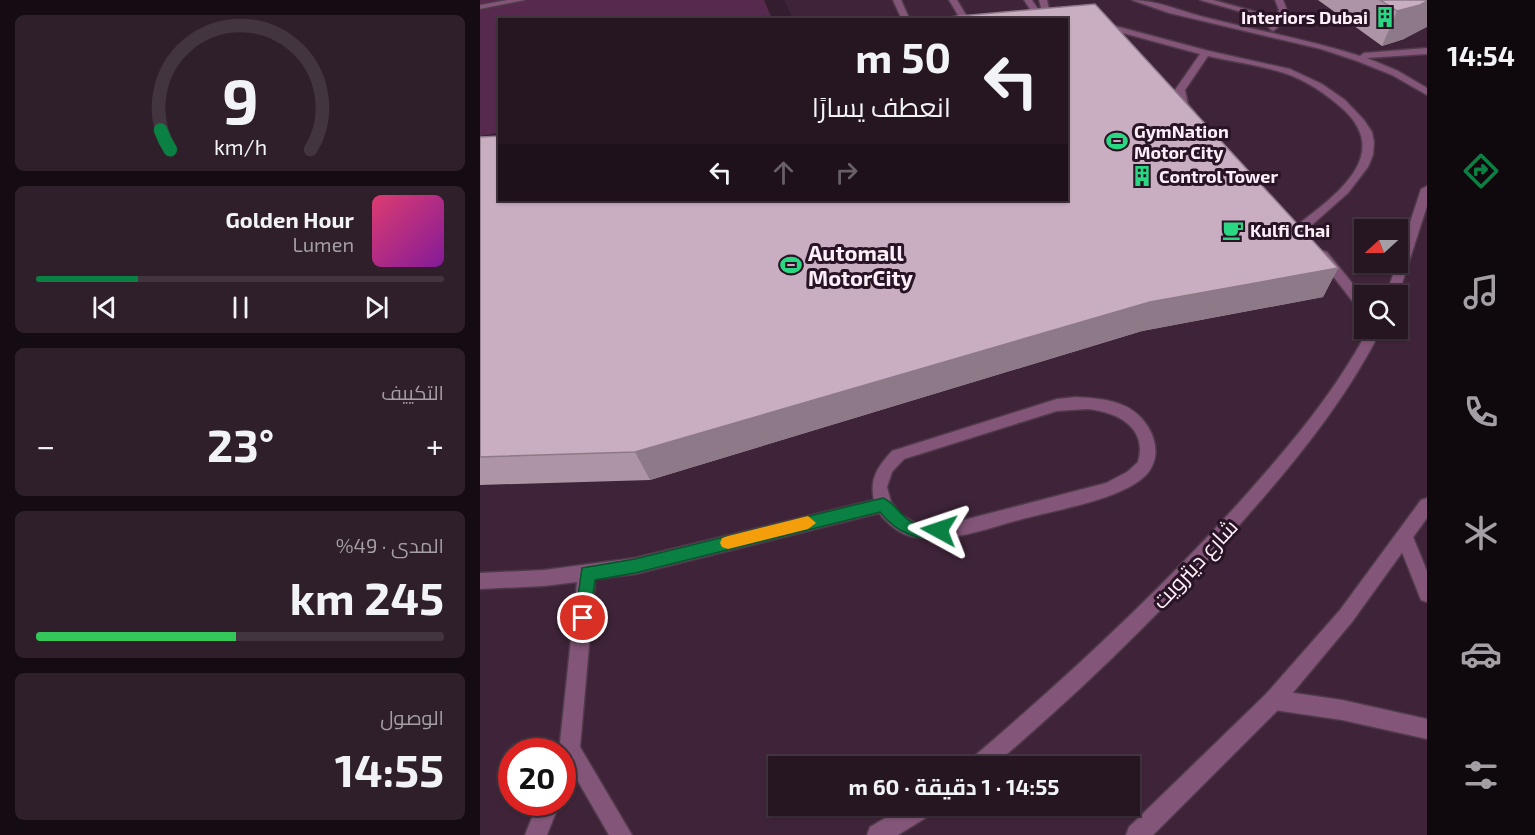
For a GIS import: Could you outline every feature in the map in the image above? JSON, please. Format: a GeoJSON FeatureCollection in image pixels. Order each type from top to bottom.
{"type":"FeatureCollection","features":[{"type":"Feature","properties":{"kind":"street"},"geometry":{"type":"LineString","coordinates":[[480,7],[521,0]]}},
{"type":"Feature","properties":{"kind":"street"},"geometry":{"type":"LineString","coordinates":[[897,0],[905,18]]}},
{"type":"Feature","properties":{"kind":"street"},"geometry":{"type":"LineString","coordinates":[[953,0],[964,18]]}},
{"type":"Feature","properties":{"kind":"street"},"geometry":{"type":"LineString","coordinates":[[1028,0],[1040,18]]}},
{"type":"Feature","properties":{"kind":"street"},"geometry":{"type":"LineString","coordinates":[[1043,0],[1045,10],[1061,18]]}},
{"type":"Feature","properties":{"kind":"street"},"geometry":{"type":"LineString","coordinates":[[1137,0],[1208,23],[1357,56],[1392,71],[1427,92]]}},
{"type":"Feature","properties":{"kind":"street"},"geometry":{"type":"LineString","coordinates":[[1204,0],[1278,20]]}},
{"type":"Feature","properties":{"kind":"street"},"geometry":{"type":"LineString","coordinates":[[1268,36],[1283,10],[1279,0]]}},
{"type":"Feature","properties":{"kind":"street"},"geometry":{"type":"LineString","coordinates":[[1068,20],[1106,26],[1299,76],[1329,93],[1359,120],[1366,129],[1369,149],[1356,176],[1339,198],[1304,233],[1354,294]]}},
{"type":"Feature","properties":{"kind":"street"},"geometry":{"type":"LineString","coordinates":[[1357,56],[1427,51]]}},
{"type":"Feature","properties":{"kind":"street"},"geometry":{"type":"LineString","coordinates":[[1197,121],[1183,105],[1180,90],[1206,53]]}},
{"type":"Feature","properties":{"kind":"street"},"geometry":{"type":"LineString","coordinates":[[1396,285],[1421,215],[1427,189]]}},
{"type":"Feature","properties":{"kind":"street","name":"شارع ديترويت"},"geometry":{"type":"LineString","coordinates":[[990,756],[1098,662],[1200,560],[1312,430],[1359,365],[1371,339]]}},
{"type":"Feature","properties":{"kind":"street"},"geometry":{"type":"LineString","coordinates":[[1100,403],[1123,411],[1141,426],[1148,446],[1144,465],[1128,480],[1109,489],[960,528],[914,530],[895,520],[883,505],[879,487],[885,469],[898,455],[1057,405],[1100,403]]}},
{"type":"Feature","properties":{"kind":"street"},"geometry":{"type":"LineString","coordinates":[[480,581],[587,574],[635,566],[883,505]]}},
{"type":"Feature","properties":{"kind":"street"},"geometry":{"type":"LineString","coordinates":[[1137,835],[1274,700],[1346,616],[1406,537],[1427,505]]}},
{"type":"Feature","properties":{"kind":"street"},"geometry":{"type":"LineString","coordinates":[[1406,537],[1427,594]]}},
{"type":"Feature","properties":{"kind":"street"},"geometry":{"type":"LineString","coordinates":[[568,738],[587,574]]}},
{"type":"Feature","properties":{"kind":"street"},"geometry":{"type":"LineString","coordinates":[[1274,700],[1342,710],[1427,729]]}},
{"type":"Feature","properties":{"kind":"street"},"geometry":{"type":"LineString","coordinates":[[576,773],[621,835]]}},
{"type":"Feature","properties":{"kind":"street"},"geometry":{"type":"LineString","coordinates":[[536,835],[543,816]]}},
{"type":"Feature","properties":{"kind":"street"},"geometry":{"type":"LineString","coordinates":[[878,835],[908,816]]}},
{"type":"Feature","properties":{"kind":"shaded area"},"geometry":{"type":"Polygon","coordinates":[[[480,0],[764,0],[772,18],[498,18],[498,133],[480,136],[480,0]]]}},
{"type":"Feature","properties":{"kind":"shaded area"},"geometry":{"type":"Polygon","coordinates":[[[784,0],[1427,0],[1427,835],[480,835],[480,145],[498,194],[498,201],[1068,201],[1068,18],[793,18],[784,0]]]}},
{"type":"Feature","properties":{"kind":"building"},"geometry":{"type":"Polygon","coordinates":[[[1380,0],[1427,0],[1427,1],[1397,11],[1380,0]]]}},
{"type":"Feature","properties":{"kind":"building","name":"Automall MotorCity"},"geometry":{"type":"Polygon","coordinates":[[[1095,4],[1338,268],[1150,302],[635,452],[480,457],[480,137],[498,136],[498,201],[1068,201],[1068,18],[938,18],[1095,4]]]}},
{"type":"Feature","properties":{"kind":"slow traffic"},"geometry":{"type":"LineString","coordinates":[[728,543],[808,523]]}},
{"type":"Feature","properties":{"kind":"place","name":"Interiors Dubai"},"geometry":{"type":"Point","coordinates":[1385,17]}},
{"type":"Feature","properties":{"kind":"place","name":"GymNation Motor City"},"geometry":{"type":"Point","coordinates":[1117,141]}},
{"type":"Feature","properties":{"kind":"place","name":"Control Tower"},"geometry":{"type":"Point","coordinates":[1142,176]}},
{"type":"Feature","properties":{"kind":"place","name":"Kulfi Chai"},"geometry":{"type":"Point","coordinates":[1233,230]}},
{"type":"Feature","properties":{"kind":"place","name":"Automall MotorCity"},"geometry":{"type":"Point","coordinates":[791,265]}},
{"type":"Feature","properties":{"kind":"route"},"geometry":{"type":"LineString","coordinates":[[583,618],[587,574],[635,566],[883,505],[895,520],[914,530],[939,530]]}}]}
